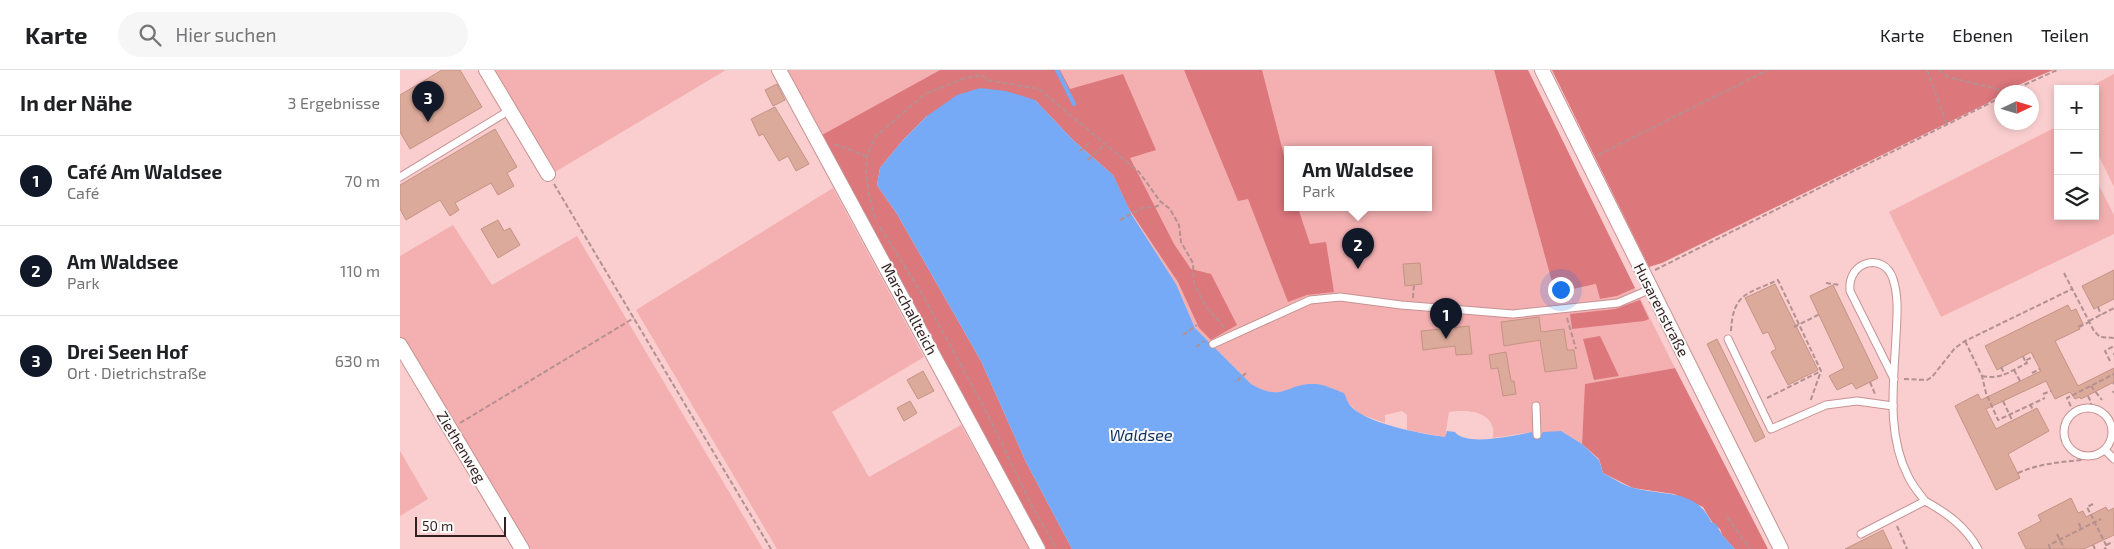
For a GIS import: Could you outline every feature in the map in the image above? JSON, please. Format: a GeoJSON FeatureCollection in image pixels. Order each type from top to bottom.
{"type":"FeatureCollection","features":[{"type":"Feature","properties":{"kind":"street"},"geometry":{"type":"LineString","coordinates":[[486,70],[548,174]]}},
{"type":"Feature","properties":{"kind":"street","name":"Marschallteich"},"geometry":{"type":"LineString","coordinates":[[779,70],[818,138],[1038,549]]}},
{"type":"Feature","properties":{"kind":"street","name":"Husarenstraße"},"geometry":{"type":"LineString","coordinates":[[1542,70],[1780,549]]}},
{"type":"Feature","properties":{"kind":"street","name":"Ziethenweg"},"geometry":{"type":"LineString","coordinates":[[400,345],[522,549]]}},
{"type":"Feature","properties":{"kind":"lane"},"geometry":{"type":"LineString","coordinates":[[401,174],[510,110]]}},
{"type":"Feature","properties":{"kind":"lane"},"geometry":{"type":"LineString","coordinates":[[1894,379],[1850,291],[1853,272],[1862,265],[1870,263],[1884,266],[1892,276],[1897,307],[1893,425],[1903,466],[1908,477],[1925,501],[1944,511],[1971,537],[1978,549]]}},
{"type":"Feature","properties":{"kind":"lane"},"geometry":{"type":"LineString","coordinates":[[1211,340],[1238,331],[1310,300],[1340,297],[1401,306],[1514,314],[1618,302],[1651,290]]}},
{"type":"Feature","properties":{"kind":"lane"},"geometry":{"type":"LineString","coordinates":[[1728,339],[1771,429],[1826,405],[1857,401],[1893,406]]}},
{"type":"Feature","properties":{"kind":"lane"},"geometry":{"type":"LineString","coordinates":[[1536,406],[1538,435]]}},
{"type":"Feature","properties":{"kind":"lane"},"geometry":{"type":"LineString","coordinates":[[2090,409],[2104,414],[2112,427],[2112,435],[2105,450],[2091,456],[2084,456],[2076,453],[2066,442],[2065,426],[2074,413],[2090,409]]}},
{"type":"Feature","properties":{"kind":"lane"},"geometry":{"type":"LineString","coordinates":[[2105,450],[2114,459]]}},
{"type":"Feature","properties":{"kind":"lane"},"geometry":{"type":"LineString","coordinates":[[1861,534],[1925,501]]}},
{"type":"Feature","properties":{"kind":"path"},"geometry":{"type":"LineString","coordinates":[[1587,160],[1768,70]]}},
{"type":"Feature","properties":{"kind":"path"},"geometry":{"type":"LineString","coordinates":[[1927,70],[1947,125]]}},
{"type":"Feature","properties":{"kind":"path"},"geometry":{"type":"LineString","coordinates":[[1939,70],[1948,77],[1994,88]]}},
{"type":"Feature","properties":{"kind":"path"},"geometry":{"type":"LineString","coordinates":[[2025,85],[2057,70]]}},
{"type":"Feature","properties":{"kind":"path"},"geometry":{"type":"LineString","coordinates":[[1056,549],[1031,504],[987,413],[922,294],[876,220],[869,196],[866,172],[867,156],[876,136],[925,94],[965,78],[982,75],[987,80],[1039,90],[1138,172],[1162,203],[1170,209],[1179,225],[1181,242],[1193,263],[1194,284],[1207,308],[1226,329],[1238,331]]}},
{"type":"Feature","properties":{"kind":"path"},"geometry":{"type":"LineString","coordinates":[[1658,268],[1994,101]]}},
{"type":"Feature","properties":{"kind":"path"},"geometry":{"type":"LineString","coordinates":[[818,138],[867,156]]}},
{"type":"Feature","properties":{"kind":"path"},"geometry":{"type":"LineString","coordinates":[[1080,151],[1090,142]]}},
{"type":"Feature","properties":{"kind":"path"},"geometry":{"type":"LineString","coordinates":[[1088,160],[1104,144]]}},
{"type":"Feature","properties":{"kind":"path"},"geometry":{"type":"LineString","coordinates":[[548,174],[771,549]]}},
{"type":"Feature","properties":{"kind":"path"},"geometry":{"type":"LineString","coordinates":[[1120,220],[1142,208],[1155,207],[1162,203]]}},
{"type":"Feature","properties":{"kind":"path"},"geometry":{"type":"LineString","coordinates":[[2064,273],[2089,322],[2100,337],[2114,338]]}},
{"type":"Feature","properties":{"kind":"path"},"geometry":{"type":"LineString","coordinates":[[1728,339],[1734,306],[1742,297],[1778,280],[1821,371],[1808,406],[1809,412]]}},
{"type":"Feature","properties":{"kind":"path"},"geometry":{"type":"LineString","coordinates":[[1826,282],[1850,286]]}},
{"type":"Feature","properties":{"kind":"path"},"geometry":{"type":"LineString","coordinates":[[1894,379],[1927,380],[1932,377],[1955,348],[1965,341],[2072,289]]}},
{"type":"Feature","properties":{"kind":"path"},"geometry":{"type":"LineString","coordinates":[[2098,307],[2101,315]]}},
{"type":"Feature","properties":{"kind":"path"},"geometry":{"type":"LineString","coordinates":[[2079,327],[2114,308]]}},
{"type":"Feature","properties":{"kind":"path"},"geometry":{"type":"LineString","coordinates":[[1794,327],[1820,314]]}},
{"type":"Feature","properties":{"kind":"path"},"geometry":{"type":"LineString","coordinates":[[450,428],[634,318]]}},
{"type":"Feature","properties":{"kind":"path"},"geometry":{"type":"LineString","coordinates":[[1183,335],[1197,325]]}},
{"type":"Feature","properties":{"kind":"path"},"geometry":{"type":"LineString","coordinates":[[1570,328],[1576,349]]}},
{"type":"Feature","properties":{"kind":"path"},"geometry":{"type":"LineString","coordinates":[[1196,347],[1211,340]]}},
{"type":"Feature","properties":{"kind":"path"},"geometry":{"type":"LineString","coordinates":[[1965,341],[1982,376],[1986,393],[1998,420],[2044,398]]}},
{"type":"Feature","properties":{"kind":"path"},"geometry":{"type":"LineString","coordinates":[[2110,361],[2105,351],[2114,346]]}},
{"type":"Feature","properties":{"kind":"path"},"geometry":{"type":"LineString","coordinates":[[1982,376],[1996,378],[2005,375],[2027,363],[2023,356]]}},
{"type":"Feature","properties":{"kind":"path"},"geometry":{"type":"LineString","coordinates":[[2025,361],[2034,356]]}},
{"type":"Feature","properties":{"kind":"path"},"geometry":{"type":"LineString","coordinates":[[2001,367],[2005,375]]}},
{"type":"Feature","properties":{"kind":"path"},"geometry":{"type":"LineString","coordinates":[[2032,373],[2040,369]]}},
{"type":"Feature","properties":{"kind":"path"},"geometry":{"type":"LineString","coordinates":[[2014,370],[2020,381]]}},
{"type":"Feature","properties":{"kind":"path"},"geometry":{"type":"LineString","coordinates":[[1758,402],[1821,371]]}},
{"type":"Feature","properties":{"kind":"path"},"geometry":{"type":"LineString","coordinates":[[1237,381],[1246,373]]}},
{"type":"Feature","properties":{"kind":"path"},"geometry":{"type":"LineString","coordinates":[[2074,413],[2067,398],[2114,374]]}},
{"type":"Feature","properties":{"kind":"path"},"geometry":{"type":"LineString","coordinates":[[2091,386],[2102,400]]}},
{"type":"Feature","properties":{"kind":"path"},"geometry":{"type":"LineString","coordinates":[[2043,394],[2051,391]]}},
{"type":"Feature","properties":{"kind":"path"},"geometry":{"type":"LineString","coordinates":[[2088,396],[2091,402],[2090,409]]}},
{"type":"Feature","properties":{"kind":"path"},"geometry":{"type":"LineString","coordinates":[[2003,401],[2012,420]]}},
{"type":"Feature","properties":{"kind":"path"},"geometry":{"type":"LineString","coordinates":[[2030,404],[2033,410]]}},
{"type":"Feature","properties":{"kind":"path"},"geometry":{"type":"LineString","coordinates":[[2018,474],[2032,467],[2082,460],[2084,456]]}},
{"type":"Feature","properties":{"kind":"path"},"geometry":{"type":"LineString","coordinates":[[2093,504],[2087,507],[2106,545]]}},
{"type":"Feature","properties":{"kind":"path"},"geometry":{"type":"LineString","coordinates":[[1726,517],[1750,549]]}},
{"type":"Feature","properties":{"kind":"path"},"geometry":{"type":"LineString","coordinates":[[1894,517],[1907,549]]}},
{"type":"Feature","properties":{"kind":"path"},"geometry":{"type":"LineString","coordinates":[[2049,549],[2049,545],[2101,519]]}},
{"type":"Feature","properties":{"kind":"path"},"geometry":{"type":"LineString","coordinates":[[2079,523],[2082,529]]}},
{"type":"Feature","properties":{"kind":"path"},"geometry":{"type":"LineString","coordinates":[[2058,534],[2064,548]]}},
{"type":"Feature","properties":{"kind":"path"},"geometry":{"type":"LineString","coordinates":[[2104,549],[2107,547],[2106,545],[2112,542]]}},
{"type":"Feature","properties":{"kind":"path"},"geometry":{"type":"LineString","coordinates":[[2093,545],[2095,549]]}},
{"type":"Feature","properties":{"kind":"shaded area"},"geometry":{"type":"Polygon","coordinates":[[[494,70],[726,70],[555,172],[494,70]]]}},
{"type":"Feature","properties":{"kind":"shaded area"},"geometry":{"type":"Polygon","coordinates":[[[784,70],[940,70],[820,136],[784,70]]]}},
{"type":"Feature","properties":{"kind":"shaded area"},"geometry":{"type":"Polygon","coordinates":[[[940,70],[1060,70],[1070,89],[1123,74],[1156,150],[1130,158],[1174,244],[1191,269],[1211,274],[1237,325],[1211,340],[1199,328],[1178,282],[1129,209],[1113,175],[1073,140],[1035,100],[927,116],[903,140],[880,168],[877,185],[897,214],[981,361],[1026,462],[1072,549],[1043,549],[820,136],[940,70]]]}},
{"type":"Feature","properties":{"kind":"shaded area"},"geometry":{"type":"Polygon","coordinates":[[[1060,70],[1494,70],[1555,293],[1597,284],[1600,299],[1617,296],[1635,288],[1675,368],[1586,384],[1582,444],[1561,431],[1533,435],[1532,432],[1493,438],[1493,429],[1489,421],[1480,414],[1467,411],[1449,412],[1445,437],[1407,430],[1407,415],[1402,411],[1385,415],[1385,423],[1360,414],[1349,404],[1285,391],[1274,393],[1251,384],[1195,328],[1176,284],[1127,206],[1060,70]]]}},
{"type":"Feature","properties":{"kind":"shaded area"},"geometry":{"type":"Polygon","coordinates":[[[1184,70],[1262,70],[1284,155],[1284,211],[1299,211],[1310,244],[1326,242],[1334,292],[1307,295],[1288,302],[1248,199],[1238,201],[1184,70]]]}},
{"type":"Feature","properties":{"kind":"shaded area"},"geometry":{"type":"Polygon","coordinates":[[[1494,70],[1528,70],[1635,288],[1617,296],[1600,299],[1596,284],[1555,293],[1494,70]]]}},
{"type":"Feature","properties":{"kind":"shaded area"},"geometry":{"type":"Polygon","coordinates":[[[1552,70],[2053,70],[2018,85],[1994,85],[1994,99],[1988,103],[1662,263],[1649,267],[1552,70]]]}},
{"type":"Feature","properties":{"kind":"shaded area"},"geometry":{"type":"Polygon","coordinates":[[[2114,74],[2114,187],[2099,156],[2099,85],[2093,85],[2114,74]]]}},
{"type":"Feature","properties":{"kind":"shaded area"},"geometry":{"type":"Polygon","coordinates":[[[2054,128],[2054,220],[2099,220],[2099,186],[2114,215],[2114,234],[1941,317],[1889,212],[2054,128]]]}},
{"type":"Feature","properties":{"kind":"shaded area"},"geometry":{"type":"Polygon","coordinates":[[[833,188],[924,357],[832,412],[869,477],[961,425],[1030,549],[777,549],[636,310],[833,188]]]}},
{"type":"Feature","properties":{"kind":"shaded area"},"geometry":{"type":"Polygon","coordinates":[[[453,225],[492,285],[577,236],[763,549],[529,549],[400,337],[400,256],[453,225]]]}},
{"type":"Feature","properties":{"kind":"shaded area"},"geometry":{"type":"Polygon","coordinates":[[[1640,300],[1649,319],[1572,329],[1570,314],[1615,309],[1640,300]]]}},
{"type":"Feature","properties":{"kind":"shaded area"},"geometry":{"type":"Polygon","coordinates":[[[1600,336],[1619,376],[1594,380],[1583,339],[1600,336]]]}},
{"type":"Feature","properties":{"kind":"shaded area"},"geometry":{"type":"Polygon","coordinates":[[[1675,368],[1768,549],[1735,549],[1722,535],[1720,529],[1712,522],[1703,507],[1674,494],[1633,488],[1603,473],[1599,459],[1582,444],[1585,384],[1675,368]]]}},
{"type":"Feature","properties":{"kind":"shaded area"},"geometry":{"type":"Polygon","coordinates":[[[400,451],[428,499],[400,516],[400,451]]]}},
{"type":"Feature","properties":{"kind":"water","name":"Waldsee"},"geometry":{"type":"Polygon","coordinates":[[[980,88],[1006,91],[1035,100],[1073,140],[1113,175],[1132,215],[1176,284],[1195,328],[1251,384],[1271,392],[1284,391],[1305,384],[1322,385],[1344,393],[1349,404],[1366,417],[1393,426],[1435,436],[1445,437],[1447,431],[1455,432],[1469,439],[1492,439],[1532,432],[1534,435],[1541,435],[1543,432],[1561,431],[1582,444],[1599,460],[1603,473],[1618,482],[1634,488],[1678,496],[1697,504],[1705,511],[1711,522],[1716,524],[1722,535],[1735,549],[1072,549],[1026,462],[981,361],[897,214],[877,185],[880,168],[903,140],[927,116],[957,95],[980,88]]]}},
{"type":"Feature","properties":{"kind":"building"},"geometry":{"type":"Polygon","coordinates":[[[442,70],[460,70],[482,107],[410,149],[400,132],[400,95],[442,70]]]}},
{"type":"Feature","properties":{"kind":"building"},"geometry":{"type":"Polygon","coordinates":[[[777,84],[785,100],[773,106],[765,90],[777,84]]]}},
{"type":"Feature","properties":{"kind":"building"},"geometry":{"type":"Polygon","coordinates":[[[775,107],[809,164],[796,171],[788,156],[779,161],[763,134],[759,136],[751,119],[775,107]]]}},
{"type":"Feature","properties":{"kind":"building"},"geometry":{"type":"Polygon","coordinates":[[[495,129],[517,167],[507,173],[514,186],[498,195],[491,183],[455,203],[459,210],[450,216],[440,200],[406,220],[400,209],[400,185],[495,129]]]}},
{"type":"Feature","properties":{"kind":"building"},"geometry":{"type":"Polygon","coordinates":[[[498,220],[504,231],[510,228],[520,245],[498,258],[481,229],[498,220]]]}},
{"type":"Feature","properties":{"kind":"building"},"geometry":{"type":"Polygon","coordinates":[[[1420,263],[1422,284],[1405,286],[1403,264],[1420,263]]]}},
{"type":"Feature","properties":{"kind":"building"},"geometry":{"type":"Polygon","coordinates":[[[2114,270],[2114,299],[2094,309],[2082,286],[2114,270]]]}},
{"type":"Feature","properties":{"kind":"building"},"geometry":{"type":"Polygon","coordinates":[[[1775,284],[1818,370],[1788,385],[1771,352],[1776,349],[1768,332],[1763,334],[1745,298],[1775,284]]]}},
{"type":"Feature","properties":{"kind":"building"},"geometry":{"type":"Polygon","coordinates":[[[1833,285],[1878,378],[1856,389],[1852,383],[1837,390],[1829,376],[1844,368],[1810,296],[1833,285]]]}},
{"type":"Feature","properties":{"kind":"building"},"geometry":{"type":"Polygon","coordinates":[[[2068,305],[2071,311],[2076,309],[2083,324],[2078,326],[2080,329],[2055,341],[2078,386],[2114,368],[2114,382],[2081,399],[2080,397],[2075,399],[2070,392],[2055,399],[2046,381],[1986,409],[1996,429],[2037,408],[2049,431],[2008,454],[2020,478],[1996,490],[1955,406],[1978,394],[1981,400],[2041,371],[2031,352],[1997,370],[1985,346],[2068,305]]]}},
{"type":"Feature","properties":{"kind":"building"},"geometry":{"type":"Polygon","coordinates":[[[1539,317],[1541,332],[1564,329],[1567,350],[1574,350],[1577,368],[1545,372],[1540,340],[1504,346],[1501,322],[1539,317]]]}},
{"type":"Feature","properties":{"kind":"building"},"geometry":{"type":"Polygon","coordinates":[[[1469,326],[1472,354],[1456,355],[1455,346],[1423,350],[1421,331],[1469,326]]]}},
{"type":"Feature","properties":{"kind":"building"},"geometry":{"type":"Polygon","coordinates":[[[1717,339],[1765,437],[1755,442],[1707,344],[1717,339]]]}},
{"type":"Feature","properties":{"kind":"building"},"geometry":{"type":"Polygon","coordinates":[[[1506,352],[1511,381],[1514,381],[1516,394],[1503,396],[1498,368],[1491,369],[1489,355],[1506,352]]]}},
{"type":"Feature","properties":{"kind":"building"},"geometry":{"type":"Polygon","coordinates":[[[923,371],[934,391],[918,399],[907,380],[923,371]]]}},
{"type":"Feature","properties":{"kind":"building"},"geometry":{"type":"Polygon","coordinates":[[[910,401],[917,413],[904,421],[897,408],[910,401]]]}},
{"type":"Feature","properties":{"kind":"building"},"geometry":{"type":"Polygon","coordinates":[[[2071,498],[2078,513],[2083,511],[2086,517],[2106,507],[2108,511],[2114,508],[2114,535],[2084,549],[2026,549],[2018,533],[2041,521],[2038,515],[2071,498]]]}},
{"type":"Feature","properties":{"kind":"building"},"geometry":{"type":"Polygon","coordinates":[[[1883,530],[1892,549],[1845,549],[1883,530]]]}},
{"type":"Feature","properties":{"kind":"waterway"},"geometry":{"type":"LineString","coordinates":[[1057,70],[1074,104]]}},
{"type":"Feature","properties":{"kind":"place","name":"Drei Seen Hof"},"geometry":{"type":"Point","coordinates":[428,122]}},
{"type":"Feature","properties":{"kind":"place","name":"Am Waldsee"},"geometry":{"type":"Point","coordinates":[1358,269]}},
{"type":"Feature","properties":{"kind":"place","name":"Café Am Waldsee"},"geometry":{"type":"Point","coordinates":[1446,339]}}]}
